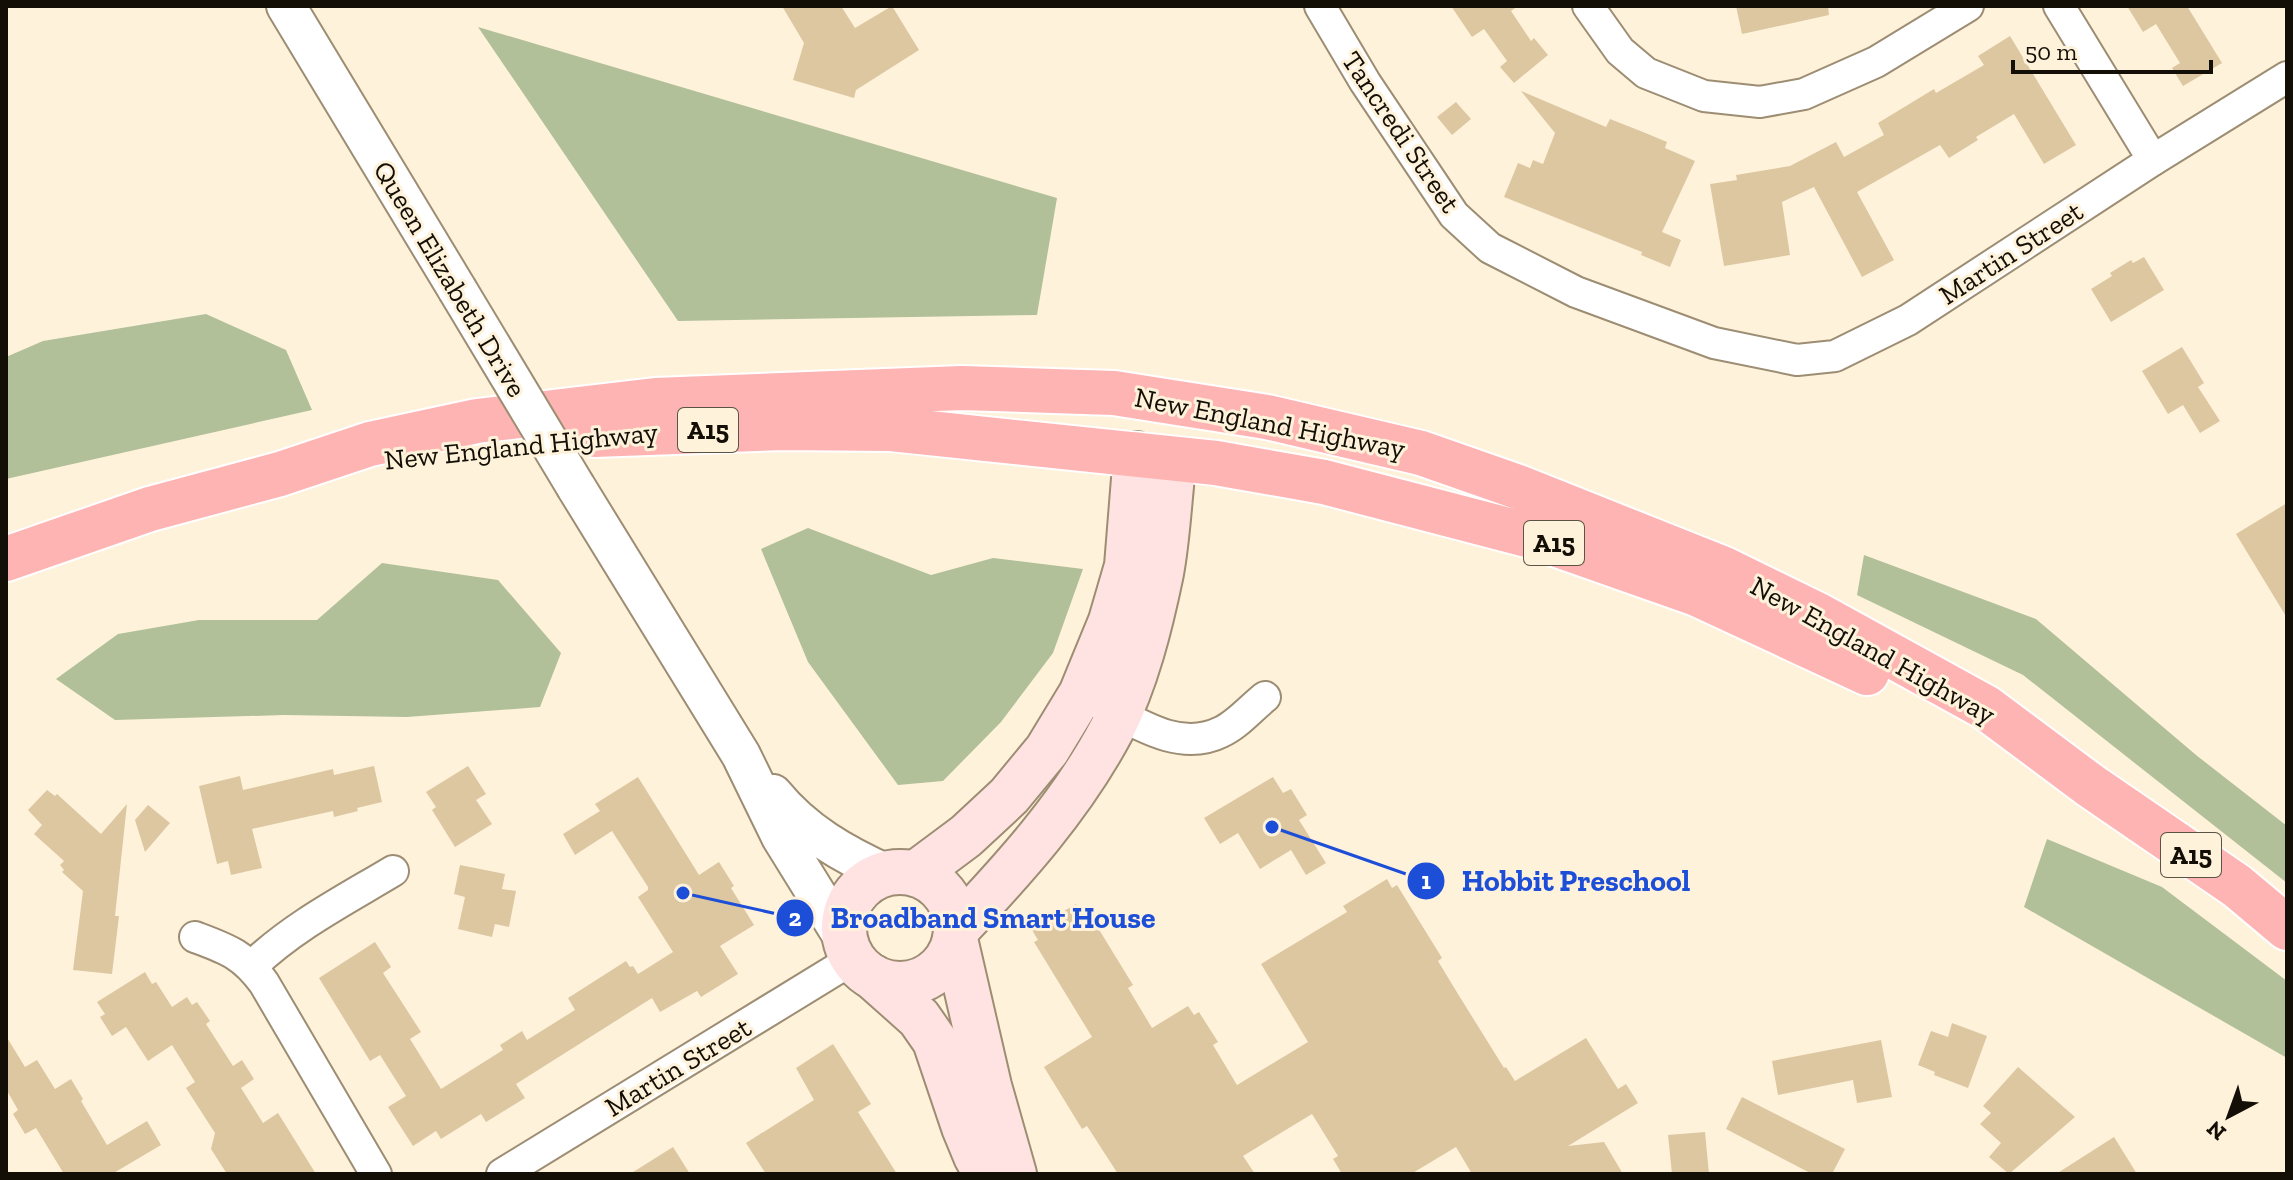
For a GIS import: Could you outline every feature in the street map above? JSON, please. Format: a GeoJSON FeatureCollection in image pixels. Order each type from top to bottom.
{"type":"FeatureCollection","features":[{"type":"Feature","properties":{"kind":"highway"},"geometry":{"type":"LineString","coordinates":[[962,388],[1010,403],[1096,416],[1142,434],[1156,453],[1177,437],[1234,436],[1372,460],[1456,484],[1518,487]]}},
{"type":"Feature","properties":{"kind":"highway","name":"New England Highway"},"geometry":{"type":"LineString","coordinates":[[6,559],[150,509],[280,474],[370,444],[477,421],[655,400],[962,388],[1114,393],[1267,417],[1421,453],[1518,487],[1724,569],[1818,615],[1985,707],[2091,786],[2237,886],[2287,928]]}},
{"type":"Feature","properties":{"kind":"highway","name":"New England Highway"},"geometry":{"type":"LineString","coordinates":[[280,474],[466,447],[604,434],[784,428],[891,429],[1156,453],[1216,463],[1324,482],[1550,542],[1697,594],[1914,695],[2091,786]]}},
{"type":"Feature","properties":{"kind":"main road"},"geometry":{"type":"LineString","coordinates":[[1100,704],[1075,790],[956,935],[942,966],[917,982],[902,984],[887,982],[858,959],[844,927],[846,912],[861,888],[873,879],[901,874],[966,836],[1009,796],[1047,750],[1100,704],[1143,647],[1161,571],[1156,453]]}},
{"type":"Feature","properties":{"kind":"main road"},"geometry":{"type":"LineString","coordinates":[[901,874],[929,880],[941,890],[955,916],[956,935],[989,1086],[1014,1174]]}},
{"type":"Feature","properties":{"kind":"main road","name":"Queen Elizabeth Drive"},"geometry":{"type":"LineString","coordinates":[[858,959],[919,1018],[935,1041],[964,1127],[986,1174]]}},
{"type":"Feature","properties":{"kind":"street","name":"Queen Elizabeth Drive"},"geometry":{"type":"LineString","coordinates":[[286,6],[741,755],[781,837],[858,959]]}},
{"type":"Feature","properties":{"kind":"street","name":"Tancredi Street"},"geometry":{"type":"LineString","coordinates":[[1320,6],[1365,82],[1454,215],[1490,248],[1576,292],[1714,343]]}},
{"type":"Feature","properties":{"kind":"street"},"geometry":{"type":"LineString","coordinates":[[1588,6],[1620,51],[1646,73],[1704,96],[1760,102],[1804,94],[1876,62],[1968,6]]}},
{"type":"Feature","properties":{"kind":"street"},"geometry":{"type":"LineString","coordinates":[[2059,6],[2153,160]]}},
{"type":"Feature","properties":{"kind":"street","name":"Martin Street"},"geometry":{"type":"LineString","coordinates":[[1714,343],[1797,360],[1835,356],[1908,320],[2153,160],[2287,77]]}},
{"type":"Feature","properties":{"kind":"street"},"geometry":{"type":"LineString","coordinates":[[1100,704],[1169,737],[1188,741],[1224,731],[1265,697]]}},
{"type":"Feature","properties":{"kind":"street","name":"Queen Elizabeth Drive"},"geometry":{"type":"LineString","coordinates":[[741,755],[801,825],[829,845],[901,874]]}},
{"type":"Feature","properties":{"kind":"street"},"geometry":{"type":"LineString","coordinates":[[252,966],[277,942],[302,925],[393,871]]}},
{"type":"Feature","properties":{"kind":"street"},"geometry":{"type":"LineString","coordinates":[[195,937],[228,949],[252,966],[376,1174]]}},
{"type":"Feature","properties":{"kind":"street","name":"Martin Street"},"geometry":{"type":"LineString","coordinates":[[502,1174],[858,959]]}},
{"type":"Feature","properties":{"kind":"green space"},"geometry":{"type":"Polygon","coordinates":[[[478,27],[1057,198],[1037,315],[678,321],[478,27]]]}},
{"type":"Feature","properties":{"kind":"green space"},"geometry":{"type":"Polygon","coordinates":[[[206,314],[286,350],[312,410],[6,479],[6,357],[43,341],[206,314]]]}},
{"type":"Feature","properties":{"kind":"green space"},"geometry":{"type":"Polygon","coordinates":[[[808,528],[931,575],[993,558],[1083,569],[1053,653],[1001,722],[943,781],[898,785],[808,662],[761,549],[808,528]]]}},
{"type":"Feature","properties":{"kind":"green space"},"geometry":{"type":"Polygon","coordinates":[[[1864,555],[2036,619],[2196,755],[2287,826],[2287,883],[2023,675],[1857,595],[1864,555]]]}},
{"type":"Feature","properties":{"kind":"green space"},"geometry":{"type":"Polygon","coordinates":[[[382,563],[498,580],[561,653],[540,707],[407,717],[284,715],[115,720],[56,679],[118,634],[199,620],[317,620],[382,563]]]}},
{"type":"Feature","properties":{"kind":"green space"},"geometry":{"type":"Polygon","coordinates":[[[2047,839],[2162,887],[2287,981],[2287,1058],[2024,907],[2047,839]]]}},
{"type":"Feature","properties":{"kind":"building"},"geometry":{"type":"Polygon","coordinates":[[[782,6],[841,6],[855,28],[892,6],[919,50],[856,90],[854,98],[793,80],[804,43],[782,6]]]}},
{"type":"Feature","properties":{"kind":"building"},"geometry":{"type":"Polygon","coordinates":[[[1451,6],[1518,6],[1511,11],[1531,41],[1534,38],[1548,55],[1514,83],[1500,67],[1507,61],[1484,29],[1472,37],[1451,6]]]}},
{"type":"Feature","properties":{"kind":"building"},"geometry":{"type":"Polygon","coordinates":[[[1736,6],[1828,6],[1829,15],[1742,34],[1736,6]]]}},
{"type":"Feature","properties":{"kind":"building"},"geometry":{"type":"Polygon","coordinates":[[[2127,6],[2187,6],[2222,63],[2183,86],[2172,68],[2180,63],[2156,24],[2143,32],[2127,6]]]}},
{"type":"Feature","properties":{"kind":"building"},"geometry":{"type":"Polygon","coordinates":[[[2010,36],[2076,145],[2044,164],[2014,114],[1949,158],[1940,145],[1857,192],[1894,260],[1862,277],[1814,187],[1782,202],[1790,255],[1724,266],[1710,184],[1737,180],[1736,175],[1790,166],[1836,142],[1844,157],[1884,135],[1878,123],[1934,89],[1936,93],[1984,65],[1978,56],[2010,36]]]}},
{"type":"Feature","properties":{"kind":"building"},"geometry":{"type":"Polygon","coordinates":[[[1521,91],[1606,127],[1610,119],[1643,132],[1667,142],[1665,148],[1695,161],[1662,232],[1681,240],[1670,267],[1641,255],[1642,252],[1504,197],[1518,163],[1530,168],[1533,160],[1543,164],[1555,133],[1521,91]]]}},
{"type":"Feature","properties":{"kind":"building"},"geometry":{"type":"Polygon","coordinates":[[[1456,102],[1471,119],[1452,135],[1437,117],[1456,102]]]}},
{"type":"Feature","properties":{"kind":"building"},"geometry":{"type":"Polygon","coordinates":[[[2144,257],[2164,290],[2111,322],[2091,289],[2131,260],[2133,263],[2144,257]]]}},
{"type":"Feature","properties":{"kind":"building"},"geometry":{"type":"Polygon","coordinates":[[[2182,347],[2204,383],[2198,387],[2220,421],[2200,433],[2183,405],[2168,414],[2142,371],[2182,347]]]}},
{"type":"Feature","properties":{"kind":"building"},"geometry":{"type":"Polygon","coordinates":[[[2287,503],[2287,618],[2236,534],[2287,503]]]}},
{"type":"Feature","properties":{"kind":"building"},"geometry":{"type":"Polygon","coordinates":[[[374,766],[382,802],[334,817],[333,811],[252,829],[262,868],[231,875],[228,861],[217,864],[199,786],[240,776],[243,790],[333,769],[334,775],[374,766]]]}},
{"type":"Feature","properties":{"kind":"building"},"geometry":{"type":"Polygon","coordinates":[[[468,766],[486,794],[476,800],[492,824],[455,847],[432,810],[436,807],[426,792],[468,766]]]}},
{"type":"Feature","properties":{"kind":"building"},"geometry":{"type":"Polygon","coordinates":[[[638,777],[699,875],[719,862],[754,925],[720,946],[738,974],[701,997],[697,991],[660,1012],[652,998],[516,1084],[525,1098],[486,1122],[481,1114],[441,1139],[436,1131],[413,1146],[388,1107],[406,1096],[380,1055],[370,1061],[319,978],[375,942],[391,967],[383,973],[421,1032],[410,1039],[441,1089],[503,1050],[500,1045],[522,1031],[527,1040],[575,1010],[568,998],[626,961],[638,974],[673,952],[638,897],[648,887],[612,831],[575,855],[563,834],[600,811],[595,804],[638,777]]]}},
{"type":"Feature","properties":{"kind":"building"},"geometry":{"type":"Polygon","coordinates":[[[1273,777],[1283,793],[1291,789],[1307,815],[1299,820],[1326,863],[1306,875],[1291,850],[1260,869],[1238,833],[1220,844],[1204,818],[1273,777]]]}},
{"type":"Feature","properties":{"kind":"building"},"geometry":{"type":"Polygon","coordinates":[[[47,790],[55,796],[57,794],[101,834],[127,804],[112,974],[73,970],[83,891],[62,872],[64,870],[60,865],[64,861],[34,834],[42,825],[28,810],[47,790]]]}},
{"type":"Feature","properties":{"kind":"building"},"geometry":{"type":"Polygon","coordinates":[[[148,805],[170,823],[145,852],[135,820],[148,805]]]}},
{"type":"Feature","properties":{"kind":"building"},"geometry":{"type":"Polygon","coordinates":[[[460,865],[505,874],[502,889],[516,891],[509,927],[495,924],[492,937],[458,929],[465,897],[454,894],[460,865]]]}},
{"type":"Feature","properties":{"kind":"building"},"geometry":{"type":"Polygon","coordinates":[[[1387,879],[1392,888],[1397,885],[1442,958],[1438,961],[1515,1081],[1586,1038],[1618,1089],[1626,1084],[1638,1103],[1568,1146],[1604,1142],[1623,1174],[1472,1174],[1456,1147],[1411,1174],[1342,1174],[1333,1159],[1338,1156],[1312,1114],[1243,1156],[1255,1174],[1118,1174],[1087,1126],[1082,1129],[1044,1067],[1092,1037],[1034,942],[1038,940],[1032,930],[1076,904],[1082,914],[1087,910],[1133,985],[1128,988],[1152,1028],[1188,1006],[1194,1015],[1199,1012],[1218,1042],[1213,1045],[1237,1085],[1308,1042],[1261,964],[1347,912],[1343,906],[1387,879]]]}},
{"type":"Feature","properties":{"kind":"building"},"geometry":{"type":"Polygon","coordinates":[[[145,972],[152,984],[156,982],[172,1007],[187,997],[192,1005],[197,1002],[210,1021],[206,1024],[233,1066],[242,1060],[254,1079],[241,1088],[263,1123],[278,1113],[316,1174],[227,1174],[211,1149],[215,1133],[186,1088],[195,1082],[172,1045],[148,1061],[126,1027],[112,1036],[100,1017],[105,1014],[97,1002],[145,972]]]}},
{"type":"Feature","properties":{"kind":"building"},"geometry":{"type":"Polygon","coordinates":[[[1952,1023],[1987,1036],[1968,1088],[1918,1065],[1931,1031],[1948,1037],[1952,1023]]]}},
{"type":"Feature","properties":{"kind":"building"},"geometry":{"type":"Polygon","coordinates":[[[6,1036],[25,1067],[37,1060],[55,1089],[71,1079],[107,1145],[147,1121],[161,1145],[112,1174],[64,1174],[36,1128],[25,1134],[13,1114],[18,1110],[6,1089],[6,1036]]]}},
{"type":"Feature","properties":{"kind":"building"},"geometry":{"type":"Polygon","coordinates":[[[1881,1040],[1892,1097],[1857,1103],[1853,1080],[1778,1095],[1772,1061],[1881,1040]]]}},
{"type":"Feature","properties":{"kind":"building"},"geometry":{"type":"Polygon","coordinates":[[[833,1044],[871,1104],[858,1112],[897,1174],[766,1174],[746,1143],[814,1100],[796,1068],[833,1044]]]}},
{"type":"Feature","properties":{"kind":"building"},"geometry":{"type":"Polygon","coordinates":[[[2018,1067],[2075,1117],[2009,1174],[1989,1157],[2001,1143],[1980,1124],[1991,1113],[1983,1106],[2018,1067]]]}},
{"type":"Feature","properties":{"kind":"building"},"geometry":{"type":"Polygon","coordinates":[[[1742,1097],[1845,1149],[1832,1174],[1812,1174],[1726,1129],[1742,1097]]]}},
{"type":"Feature","properties":{"kind":"building"},"geometry":{"type":"Polygon","coordinates":[[[1705,1132],[1709,1174],[1672,1174],[1668,1135],[1705,1132]]]}},
{"type":"Feature","properties":{"kind":"building"},"geometry":{"type":"Polygon","coordinates":[[[2114,1137],[2137,1174],[2056,1174],[2114,1137]]]}},
{"type":"Feature","properties":{"kind":"building"},"geometry":{"type":"Polygon","coordinates":[[[673,1147],[690,1174],[630,1174],[673,1147]]]}},
{"type":"Feature","properties":{"kind":"place","name":"Hobbit Preschool"},"geometry":{"type":"Point","coordinates":[1272,827]}},
{"type":"Feature","properties":{"kind":"place","name":"Broadband Smart House"},"geometry":{"type":"Point","coordinates":[683,893]}}]}
